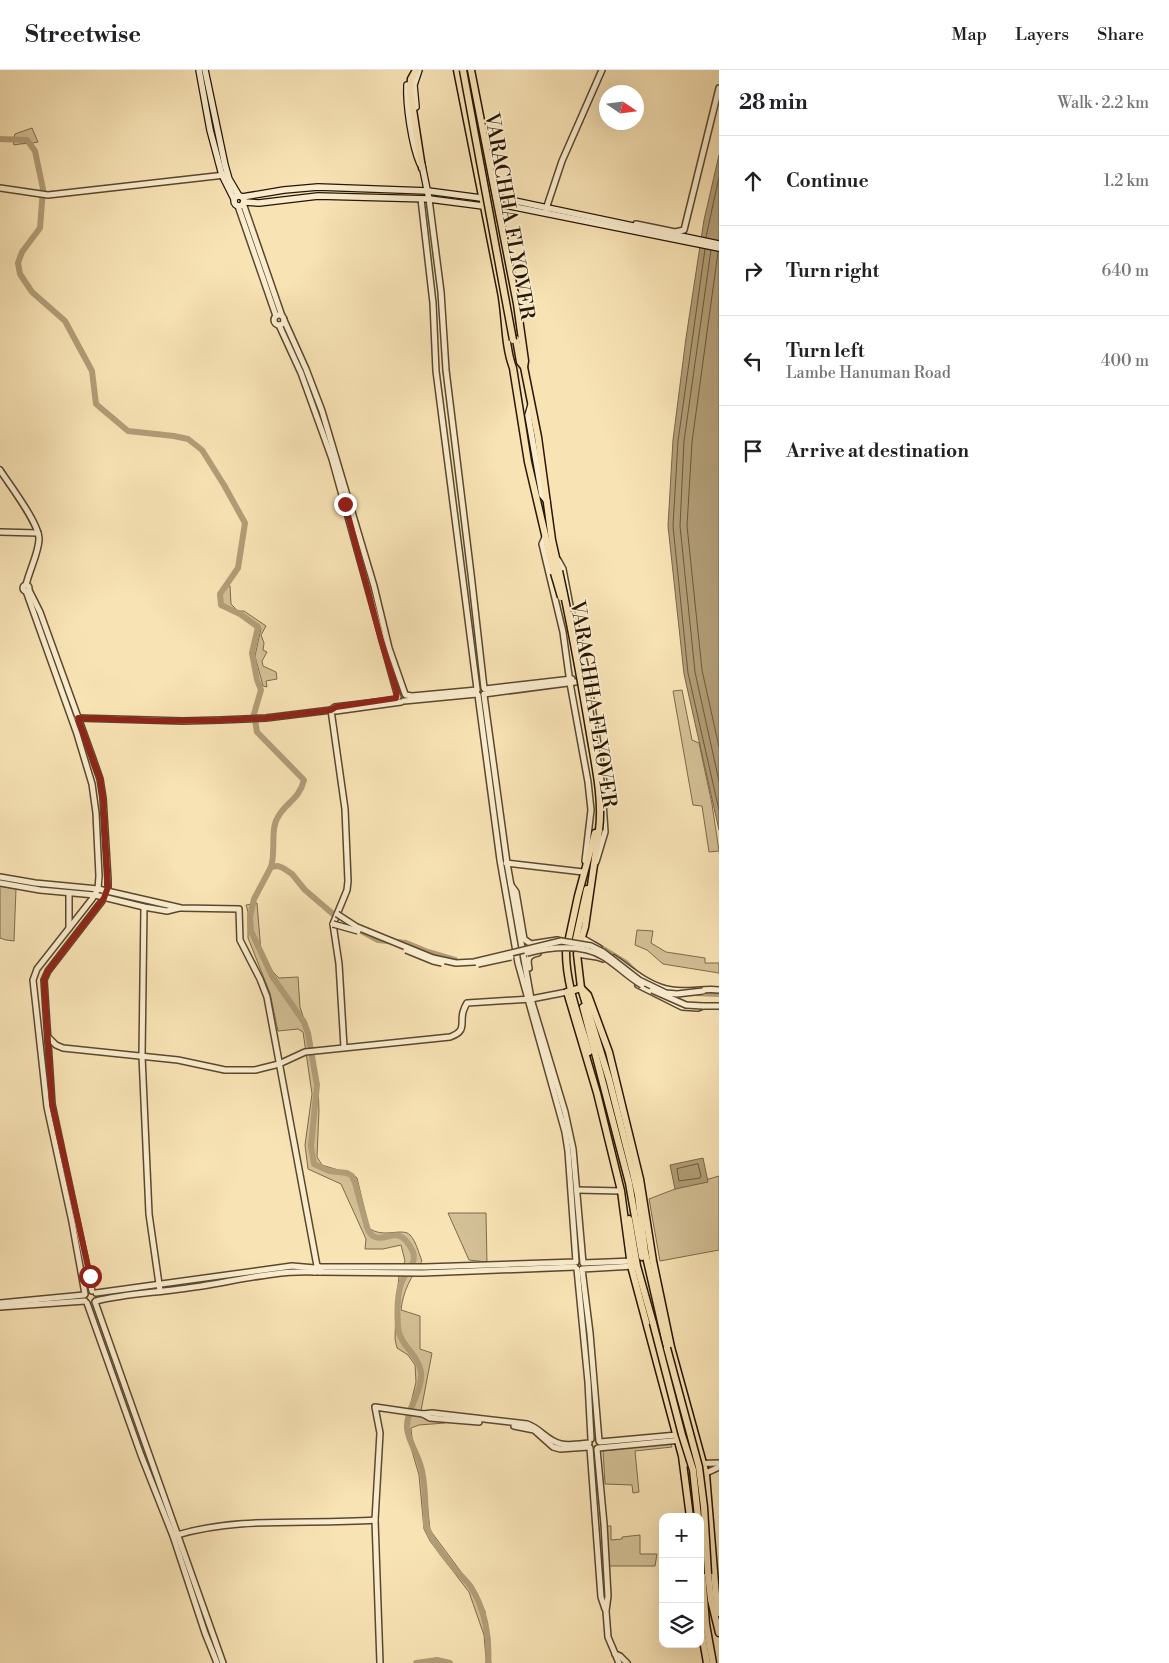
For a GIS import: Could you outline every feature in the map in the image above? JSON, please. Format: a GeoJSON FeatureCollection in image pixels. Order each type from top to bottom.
{"type":"FeatureCollection","features":[{"type":"Feature","properties":{"kind":"main road"},"geometry":{"type":"LineString","coordinates":[[200,70],[210,130],[225,175],[240,201]]}},
{"type":"Feature","properties":{"kind":"main road"},"geometry":{"type":"LineString","coordinates":[[205,70],[225,175]]}},
{"type":"Feature","properties":{"kind":"main road"},"geometry":{"type":"LineString","coordinates":[[416,70],[410,84],[411,96],[422,172],[429,199]]}},
{"type":"Feature","properties":{"kind":"main road"},"geometry":{"type":"LineString","coordinates":[[416,70],[413,91],[422,148],[421,199]]}},
{"type":"Feature","properties":{"kind":"main road"},"geometry":{"type":"LineString","coordinates":[[457,70],[470,139],[478,197],[483,206],[492,246],[513,368]]}},
{"type":"Feature","properties":{"kind":"main road","name":"VARACHHA FLYOVER"},"geometry":{"type":"LineString","coordinates":[[463,70],[515,339],[520,362],[524,368],[538,437],[557,572]]}},
{"type":"Feature","properties":{"kind":"main road","name":"VARACHHA FLYOVER"},"geometry":{"type":"LineString","coordinates":[[467,70],[515,339],[513,368],[528,462],[545,537],[557,572],[572,629],[593,753],[600,808],[592,883]]}},
{"type":"Feature","properties":{"kind":"main road"},"geometry":{"type":"LineString","coordinates":[[472,70],[522,336],[524,368]]}},
{"type":"Feature","properties":{"kind":"main road"},"geometry":{"type":"LineString","coordinates":[[470,139],[484,137]]}},
{"type":"Feature","properties":{"kind":"main road"},"geometry":{"type":"LineString","coordinates":[[240,201],[293,189],[318,187],[421,190],[478,197]]}},
{"type":"Feature","properties":{"kind":"main road"},"geometry":{"type":"LineString","coordinates":[[240,201],[259,203],[318,196],[429,199],[483,206]]}},
{"type":"Feature","properties":{"kind":"main road"},"geometry":{"type":"LineString","coordinates":[[474,205],[478,197]]}},
{"type":"Feature","properties":{"kind":"main road"},"geometry":{"type":"LineString","coordinates":[[496,198],[506,202],[719,244]]}},
{"type":"Feature","properties":{"kind":"main road"},"geometry":{"type":"LineString","coordinates":[[506,202],[546,208],[719,248]]}},
{"type":"Feature","properties":{"kind":"main road"},"geometry":{"type":"LineString","coordinates":[[499,212],[506,202]]}},
{"type":"Feature","properties":{"kind":"main road"},"geometry":{"type":"LineString","coordinates":[[492,246],[499,250],[502,249],[505,243]]}},
{"type":"Feature","properties":{"kind":"main road","name":"VARACHHA FLYOVER"},"geometry":{"type":"LineString","coordinates":[[583,876],[598,830]]}},
{"type":"Feature","properties":{"kind":"main road"},"geometry":{"type":"LineString","coordinates":[[583,876],[566,952],[566,962],[595,1060],[624,1176],[644,1281],[642,1288]]}},
{"type":"Feature","properties":{"kind":"main road"},"geometry":{"type":"LineString","coordinates":[[583,876],[584,885],[569,955],[574,990],[621,1191],[633,1263],[684,1464],[690,1513]]}},
{"type":"Feature","properties":{"kind":"main road"},"geometry":{"type":"LineString","coordinates":[[592,883],[585,927],[577,954],[574,990],[609,1080],[638,1195],[645,1252],[653,1292],[699,1467],[704,1507],[704,1578]]}},
{"type":"Feature","properties":{"kind":"main road"},"geometry":{"type":"LineString","coordinates":[[592,883],[587,886],[573,952],[574,990],[624,1187],[633,1263],[642,1288],[645,1308],[653,1323],[693,1470],[698,1513]]}},
{"type":"Feature","properties":{"kind":"main road"},"geometry":{"type":"LineString","coordinates":[[574,990],[588,995],[609,1052],[640,1179],[653,1261],[671,1347],[706,1474],[719,1633]]}},
{"type":"Feature","properties":{"kind":"main road"},"geometry":{"type":"LineString","coordinates":[[702,1558],[711,1600],[717,1613]]}},
{"type":"Feature","properties":{"kind":"main road"},"geometry":{"type":"LineString","coordinates":[[704,1628],[713,1663]]}},
{"type":"Feature","properties":{"kind":"main road"},"geometry":{"type":"LineString","coordinates":[[704,1634],[707,1663]]}},
{"type":"Feature","properties":{"kind":"street"},"geometry":{"type":"LineString","coordinates":[[546,208],[562,160],[602,70]]}},
{"type":"Feature","properties":{"kind":"street"},"geometry":{"type":"LineString","coordinates":[[569,213],[577,212],[675,232],[684,230],[719,88]]}},
{"type":"Feature","properties":{"kind":"street"},"geometry":{"type":"LineString","coordinates":[[0,188],[48,195],[225,175]]}},
{"type":"Feature","properties":{"kind":"street"},"geometry":{"type":"LineString","coordinates":[[421,199],[434,303],[436,371],[490,758],[510,884],[531,998],[565,1132],[568,1151],[588,1382],[590,1445],[601,1597],[606,1611]]}},
{"type":"Feature","properties":{"kind":"street"},"geometry":{"type":"LineString","coordinates":[[429,199],[441,292],[446,370],[461,491],[481,692]]}},
{"type":"Feature","properties":{"kind":"street"},"geometry":{"type":"LineString","coordinates":[[240,201],[281,317],[306,369],[322,412],[374,586],[403,698]]}},
{"type":"Feature","properties":{"kind":"street"},"geometry":{"type":"LineString","coordinates":[[278,325],[282,324],[281,317]]}},
{"type":"Feature","properties":{"kind":"street"},"geometry":{"type":"LineString","coordinates":[[281,317],[274,321],[278,325],[301,373],[332,459],[403,698]]}},
{"type":"Feature","properties":{"kind":"street"},"geometry":{"type":"LineString","coordinates":[[0,470],[38,533],[38,545],[27,588],[62,682],[78,718],[100,779],[103,798],[108,880],[104,898],[45,976],[44,980],[52,1104],[94,1292],[97,1296],[96,1301],[176,1535],[223,1663]]}},
{"type":"Feature","properties":{"kind":"street"},"geometry":{"type":"LineString","coordinates":[[452,492],[461,491]]}},
{"type":"Feature","properties":{"kind":"street"},"geometry":{"type":"LineString","coordinates":[[0,532],[38,533]]}},
{"type":"Feature","properties":{"kind":"street"},"geometry":{"type":"LineString","coordinates":[[501,863],[583,876],[591,810],[588,782],[570,681],[564,632],[542,544],[545,537]]}},
{"type":"Feature","properties":{"kind":"street"},"geometry":{"type":"LineString","coordinates":[[555,555],[563,569],[585,681],[602,788],[605,832],[593,871]]}},
{"type":"Feature","properties":{"kind":"street"},"geometry":{"type":"LineString","coordinates":[[572,618],[575,622],[586,667],[604,783],[602,788]]}},
{"type":"Feature","properties":{"kind":"street"},"geometry":{"type":"LineString","coordinates":[[72,720],[78,718],[176,721],[266,718],[336,711],[403,698],[585,681]]}},
{"type":"Feature","properties":{"kind":"street"},"geometry":{"type":"LineString","coordinates":[[62,682],[72,720],[89,768],[95,800],[99,876],[96,892],[35,972],[33,984],[47,1107],[86,1298],[141,1455],[176,1535],[205,1633],[217,1663]]}},
{"type":"Feature","properties":{"kind":"street"},"geometry":{"type":"LineString","coordinates":[[331,710],[345,809],[348,882],[347,890],[333,924],[339,964],[344,1047]]}},
{"type":"Feature","properties":{"kind":"street"},"geometry":{"type":"LineString","coordinates":[[582,745],[598,743]]}},
{"type":"Feature","properties":{"kind":"street"},"geometry":{"type":"LineString","coordinates":[[490,758],[501,863],[518,963],[531,998],[570,1129],[578,1190],[579,1266],[590,1333],[608,1596],[606,1611],[608,1640],[619,1663]]}},
{"type":"Feature","properties":{"kind":"street"},"geometry":{"type":"LineString","coordinates":[[0,877],[96,892],[104,898],[144,907],[168,911],[181,908]]}},
{"type":"Feature","properties":{"kind":"street"},"geometry":{"type":"LineString","coordinates":[[0,883],[69,894],[106,891],[181,908],[239,909],[240,940],[267,997],[317,1269]]}},
{"type":"Feature","properties":{"kind":"street"},"geometry":{"type":"LineString","coordinates":[[510,884],[516,892],[524,939],[531,944],[557,940],[560,944]]}},
{"type":"Feature","properties":{"kind":"street"},"geometry":{"type":"LineString","coordinates":[[69,894],[69,928]]}},
{"type":"Feature","properties":{"kind":"street"},"geometry":{"type":"LineString","coordinates":[[144,907],[142,1056],[148,1206],[160,1291]]}},
{"type":"Feature","properties":{"kind":"street"},"geometry":{"type":"LineString","coordinates":[[336,914],[356,927],[434,958],[456,963],[474,962],[560,944],[591,946],[603,952],[639,980],[666,993],[677,994],[719,990]]}},
{"type":"Feature","properties":{"kind":"street"},"geometry":{"type":"LineString","coordinates":[[333,924],[351,928],[433,961],[457,965],[476,965],[494,962],[560,944],[592,952],[603,957],[635,981],[669,999],[686,1005],[719,1006]]}},
{"type":"Feature","properties":{"kind":"street"},"geometry":{"type":"LineString","coordinates":[[582,938],[640,977],[662,988],[672,990],[698,989],[703,991]]}},
{"type":"Feature","properties":{"kind":"street"},"geometry":{"type":"LineString","coordinates":[[531,998],[528,958],[534,954],[557,949],[560,944]]}},
{"type":"Feature","properties":{"kind":"street"},"geometry":{"type":"LineString","coordinates":[[577,954],[604,959],[634,983],[676,1005],[694,1008],[703,1006]]}},
{"type":"Feature","properties":{"kind":"street"},"geometry":{"type":"LineString","coordinates":[[35,972],[45,976]]}},
{"type":"Feature","properties":{"kind":"street"},"geometry":{"type":"LineString","coordinates":[[48,1036],[56,1045],[62,1048],[178,1060],[225,1070],[255,1070],[279,1064],[304,1052],[450,1037],[461,1030],[463,1025],[462,1012],[466,1003],[531,998],[574,990]]}},
{"type":"Feature","properties":{"kind":"street"},"geometry":{"type":"LineString","coordinates":[[50,1062],[53,1054],[62,1048]]}},
{"type":"Feature","properties":{"kind":"street"},"geometry":{"type":"LineString","coordinates":[[571,1191],[621,1191]]}},
{"type":"Feature","properties":{"kind":"street"},"geometry":{"type":"LineString","coordinates":[[402,1269],[422,1273],[633,1263]]}},
{"type":"Feature","properties":{"kind":"street"},"geometry":{"type":"LineString","coordinates":[[86,1298],[88,1291],[94,1292],[292,1266],[317,1269]]}},
{"type":"Feature","properties":{"kind":"street"},"geometry":{"type":"LineString","coordinates":[[86,1298],[91,1304],[96,1301],[126,1295],[317,1269],[579,1266]]}},
{"type":"Feature","properties":{"kind":"street"},"geometry":{"type":"LineString","coordinates":[[0,1303],[86,1298]]}},
{"type":"Feature","properties":{"kind":"street"},"geometry":{"type":"LineString","coordinates":[[0,1307],[86,1298]]}},
{"type":"Feature","properties":{"kind":"street"},"geometry":{"type":"LineString","coordinates":[[380,1663],[375,1520],[380,1433],[375,1407],[422,1414],[430,1418],[531,1429],[550,1445],[557,1448],[590,1445],[595,1439],[598,1445]]}},
{"type":"Feature","properties":{"kind":"street"},"geometry":{"type":"LineString","coordinates":[[590,1445],[593,1450],[598,1445],[678,1437],[696,1438]]}},
{"type":"Feature","properties":{"kind":"street"},"geometry":{"type":"LineString","coordinates":[[684,1464],[702,1463],[719,1465]]}},
{"type":"Feature","properties":{"kind":"street"},"geometry":{"type":"LineString","coordinates":[[686,1474],[706,1474],[719,1465]]}},
{"type":"Feature","properties":{"kind":"street"},"geometry":{"type":"LineString","coordinates":[[176,1535],[202,1529],[253,1523],[375,1520]]}},
{"type":"Feature","properties":{"kind":"street"},"geometry":{"type":"LineString","coordinates":[[615,1654],[627,1663]]}},
{"type":"Feature","properties":{"kind":"shaded area"},"geometry":{"type":"Polygon","coordinates":[[[32,128],[38,142],[14,145],[15,134],[32,128]]]}},
{"type":"Feature","properties":{"kind":"shaded area"},"geometry":{"type":"Polygon","coordinates":[[[227,585],[230,586],[231,604],[238,611],[244,611],[266,626],[261,635],[264,643],[263,650],[267,652],[262,661],[263,666],[276,672],[277,679],[266,681],[267,687],[263,686],[255,656],[261,628],[222,603],[222,594],[227,585]]]}},
{"type":"Feature","properties":{"kind":"shaded area"},"geometry":{"type":"Polygon","coordinates":[[[682,690],[692,740],[699,743],[712,804],[719,851],[709,852],[702,806],[693,805],[673,691],[682,690]]]}},
{"type":"Feature","properties":{"kind":"shaded area"},"geometry":{"type":"Polygon","coordinates":[[[0,886],[16,889],[14,941],[0,938],[0,886]]]}},
{"type":"Feature","properties":{"kind":"shaded area"},"geometry":{"type":"Polygon","coordinates":[[[257,903],[261,952],[273,972],[279,978],[298,977],[300,1007],[309,1034],[318,1083],[317,1157],[322,1165],[354,1175],[357,1178],[369,1228],[380,1233],[407,1233],[414,1241],[422,1261],[408,1284],[401,1310],[420,1316],[420,1349],[432,1353],[420,1416],[431,1420],[445,1421],[445,1423],[419,1425],[411,1428],[412,1438],[423,1469],[430,1530],[473,1588],[485,1611],[491,1663],[486,1659],[484,1635],[469,1592],[430,1541],[424,1529],[419,1475],[405,1427],[416,1382],[415,1365],[408,1355],[397,1348],[395,1339],[399,1276],[405,1261],[401,1245],[383,1249],[365,1249],[366,1239],[341,1184],[308,1169],[305,1145],[312,1094],[303,1032],[298,1029],[278,1031],[270,993],[248,938],[248,912],[246,905],[257,903]]]}},
{"type":"Feature","properties":{"kind":"shaded area"},"geometry":{"type":"Polygon","coordinates":[[[637,930],[653,931],[651,943],[666,952],[705,958],[705,963],[719,963],[719,973],[663,964],[647,950],[635,945],[637,930]]]}},
{"type":"Feature","properties":{"kind":"shaded area"},"geometry":{"type":"Polygon","coordinates":[[[719,1176],[719,1250],[660,1261],[649,1199],[719,1176]]]}},
{"type":"Feature","properties":{"kind":"shaded area"},"geometry":{"type":"Polygon","coordinates":[[[448,1213],[486,1213],[487,1262],[469,1260],[448,1213]]]}},
{"type":"Feature","properties":{"kind":"shaded area"},"geometry":{"type":"Polygon","coordinates":[[[671,1443],[672,1447],[635,1451],[639,1492],[633,1493],[632,1485],[605,1484],[603,1451],[671,1443]]]}},
{"type":"Feature","properties":{"kind":"shaded area"},"geometry":{"type":"Polygon","coordinates":[[[606,1526],[611,1526],[611,1540],[640,1535],[640,1554],[657,1554],[655,1566],[608,1566],[606,1526]]]}},
{"type":"Feature","properties":{"kind":"water"},"geometry":{"type":"Polygon","coordinates":[[[719,155],[719,830],[684,674],[668,526],[673,440],[686,338],[704,220],[719,155]]]}},
{"type":"Feature","properties":{"kind":"water"},"geometry":{"type":"Polygon","coordinates":[[[703,1158],[708,1182],[675,1189],[670,1165],[703,1158]]]}},
{"type":"Feature","properties":{"kind":"waterway"},"geometry":{"type":"LineString","coordinates":[[0,139],[27,140],[35,151],[43,189],[40,228],[22,252],[18,263],[20,274],[32,292],[65,321],[92,371],[96,404],[128,431],[188,439],[202,450],[245,523],[238,568],[220,594],[221,605],[240,614],[258,627],[252,653],[257,680],[261,690],[254,714],[257,732],[304,780],[296,797],[281,812],[276,822],[271,867]]}},
{"type":"Feature","properties":{"kind":"waterway"},"geometry":{"type":"LineString","coordinates":[[333,914],[305,890],[292,874],[278,866],[271,867],[254,899],[250,917],[251,931],[272,976],[304,1022],[308,1033],[317,1085],[311,1146],[314,1164],[329,1171],[347,1173],[352,1176],[370,1233],[378,1238],[397,1235],[402,1237],[414,1255],[412,1264],[401,1284],[398,1305],[399,1333],[419,1365],[421,1372],[420,1386],[409,1414],[407,1428],[423,1474],[428,1530],[441,1552],[469,1584],[476,1596],[486,1624],[488,1663]]}},
{"type":"Feature","properties":{"kind":"waterway"},"geometry":{"type":"LineString","coordinates":[[354,927],[378,940],[406,943],[455,960]]}},
{"type":"Feature","properties":{"kind":"waterway"},"geometry":{"type":"LineString","coordinates":[[595,944],[626,963],[634,971]]}},
{"type":"Feature","properties":{"kind":"waterway"},"geometry":{"type":"LineString","coordinates":[[695,993],[719,994]]}},
{"type":"Feature","properties":{"kind":"waterway"},"geometry":{"type":"LineString","coordinates":[[416,1663],[437,1660],[450,1663]]}},
{"type":"Feature","properties":{"kind":"route"},"geometry":{"type":"LineString","coordinates":[[90,1276],[52,1104],[44,980],[48,971],[104,898],[108,887],[103,798],[100,779],[78,718],[184,721],[266,718],[394,700],[398,697],[345,504]]}}]}
